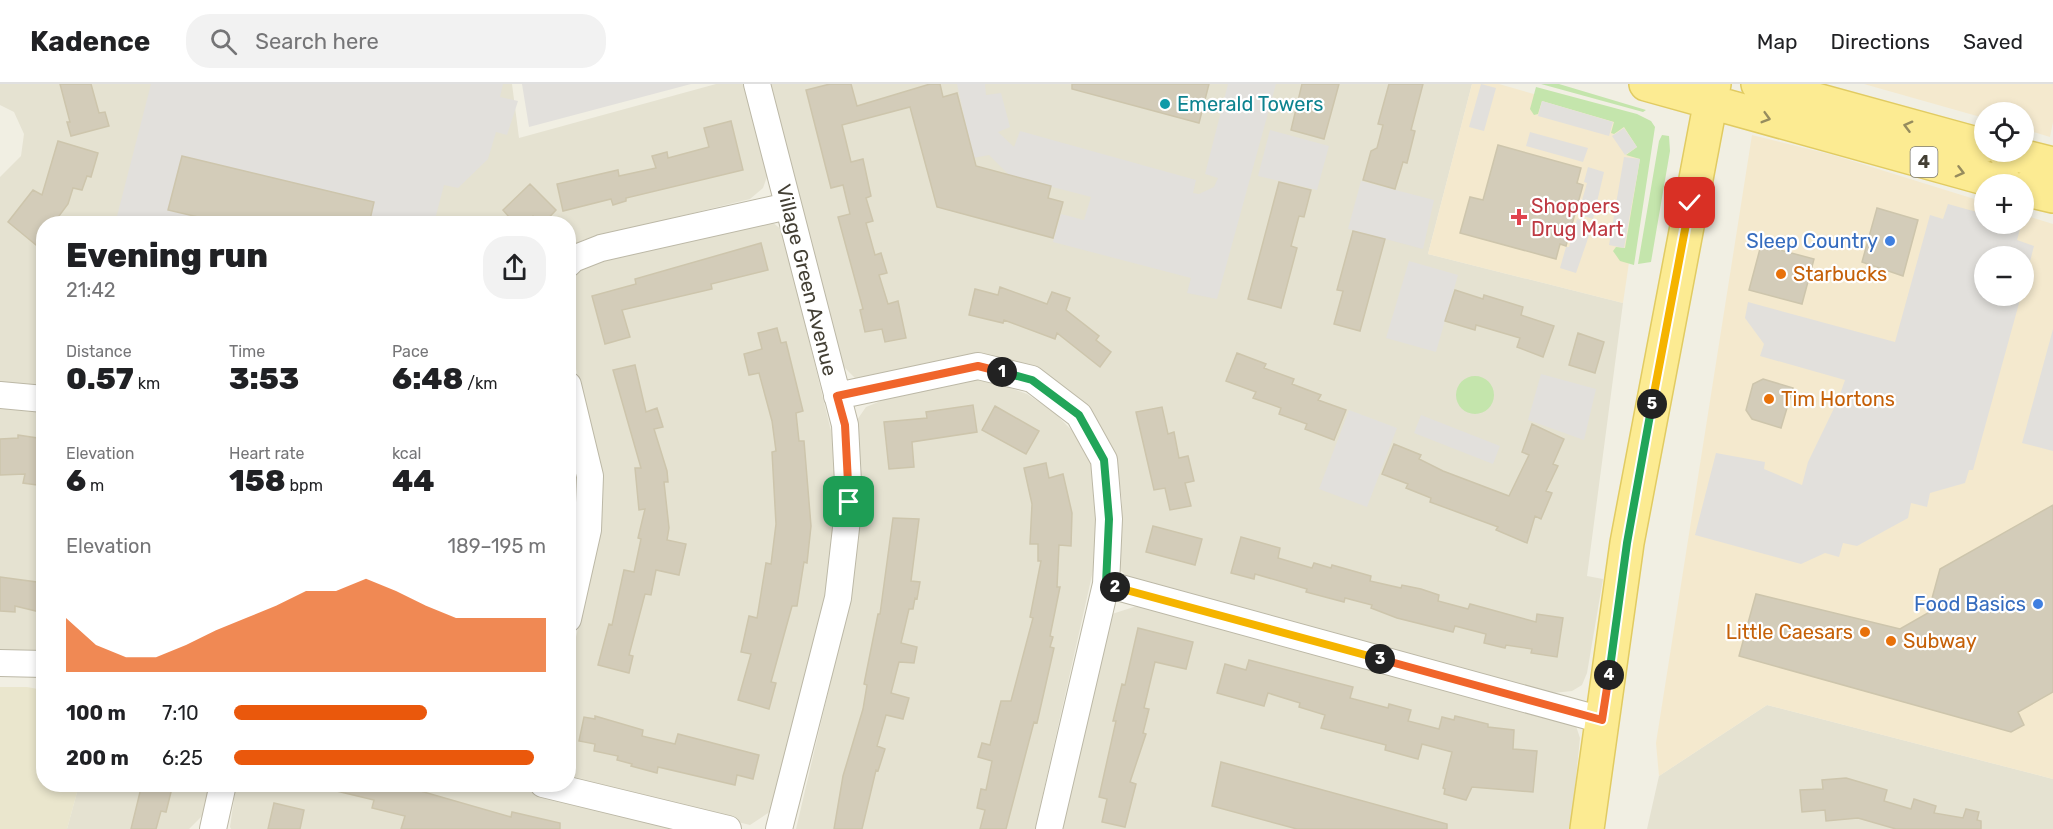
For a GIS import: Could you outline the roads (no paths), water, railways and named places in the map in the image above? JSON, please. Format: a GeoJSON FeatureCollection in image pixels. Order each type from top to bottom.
{"type":"FeatureCollection","features":[{"type":"Feature","properties":{"kind":"main road","name":"4"},"geometry":{"type":"LineString","coordinates":[[1646,84],[1712,93],[1974,174]]}},
{"type":"Feature","properties":{"kind":"main road","name":"4"},"geometry":{"type":"LineString","coordinates":[[1758,84],[1974,143]]}},
{"type":"Feature","properties":{"kind":"main road"},"geometry":{"type":"LineString","coordinates":[[1587,829],[1627,543],[1712,93]]}},
{"type":"Feature","properties":{"kind":"main road"},"geometry":{"type":"LineString","coordinates":[[2034,159],[2053,164]]}},
{"type":"Feature","properties":{"kind":"main road"},"geometry":{"type":"LineString","coordinates":[[2034,191],[2053,196]]}},
{"type":"Feature","properties":{"kind":"street","name":"Village Green Avenue"},"geometry":{"type":"LineString","coordinates":[[757,84],[845,425],[849,502],[838,598],[779,829]]}},
{"type":"Feature","properties":{"kind":"street"},"geometry":{"type":"LineString","coordinates":[[576,258],[601,248],[788,206]]}},
{"type":"Feature","properties":{"kind":"street"},"geometry":{"type":"LineString","coordinates":[[837,396],[978,366],[1032,380],[1079,415],[1104,460],[1109,519],[1106,584],[1049,829]]}},
{"type":"Feature","properties":{"kind":"street"},"geometry":{"type":"LineString","coordinates":[[0,395],[36,398]]}},
{"type":"Feature","properties":{"kind":"street"},"geometry":{"type":"LineString","coordinates":[[576,418],[590,476],[588,530],[576,583]]}},
{"type":"Feature","properties":{"kind":"street"},"geometry":{"type":"LineString","coordinates":[[1106,584],[1602,720]]}},
{"type":"Feature","properties":{"kind":"street"},"geometry":{"type":"LineString","coordinates":[[0,663],[36,664]]}},
{"type":"Feature","properties":{"kind":"street"},"geometry":{"type":"LineString","coordinates":[[213,829],[222,792]]}},
{"type":"Feature","properties":{"kind":"street"},"geometry":{"type":"LineString","coordinates":[[576,792],[728,829]]}},
{"type":"Feature","properties":{"kind":"place","name":"Emerald Towers"},"geometry":{"type":"Point","coordinates":[1165,104]}},
{"type":"Feature","properties":{"kind":"place","name":"Shoppers Drug Mart"},"geometry":{"type":"Point","coordinates":[1519,217]}},
{"type":"Feature","properties":{"kind":"place","name":"Sleep Country"},"geometry":{"type":"Point","coordinates":[1890,241]}},
{"type":"Feature","properties":{"kind":"place","name":"Starbucks"},"geometry":{"type":"Point","coordinates":[1781,274]}},
{"type":"Feature","properties":{"kind":"place","name":"Tim Hortons"},"geometry":{"type":"Point","coordinates":[1769,399]}},
{"type":"Feature","properties":{"kind":"place","name":"Food Basics"},"geometry":{"type":"Point","coordinates":[2038,604]}},
{"type":"Feature","properties":{"kind":"place","name":"Little Caesars"},"geometry":{"type":"Point","coordinates":[1865,632]}},
{"type":"Feature","properties":{"kind":"place","name":"Subway"},"geometry":{"type":"Point","coordinates":[1891,641]}}]}
